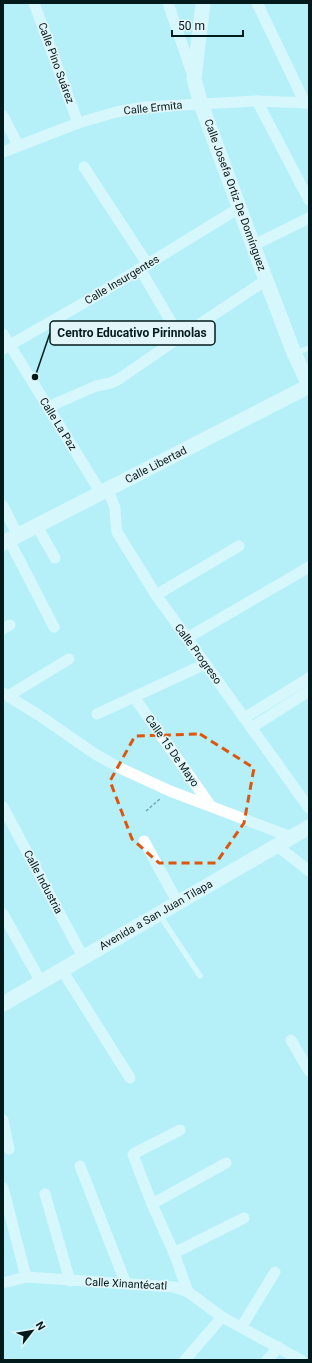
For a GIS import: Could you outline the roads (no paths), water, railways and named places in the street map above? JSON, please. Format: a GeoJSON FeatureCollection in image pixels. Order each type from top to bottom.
{"type":"FeatureCollection","features":[{"type":"Feature","properties":{"kind":"main road"},"geometry":{"type":"LineString","coordinates":[[194,79],[203,3]]}},
{"type":"Feature","properties":{"kind":"main road","name":"Calle Josefa Ortiz De Domínguez"},"geometry":{"type":"LineString","coordinates":[[194,79],[201,104],[239,208],[294,353],[309,386]]}},
{"type":"Feature","properties":{"kind":"main road","name":"Calle Libertad"},"geometry":{"type":"LineString","coordinates":[[10,540],[309,386]]}},
{"type":"Feature","properties":{"kind":"main road","name":"Avenida a San Juan Tilapa"},"geometry":{"type":"LineString","coordinates":[[3,1004],[309,827]]}},
{"type":"Feature","properties":{"kind":"street","name":"Calle Pino Suárez"},"geometry":{"type":"LineString","coordinates":[[34,3],[78,123]]}},
{"type":"Feature","properties":{"kind":"street","name":"Calle Josefa Ortiz De Domínguez"},"geometry":{"type":"LineString","coordinates":[[168,3],[194,79]]}},
{"type":"Feature","properties":{"kind":"street"},"geometry":{"type":"LineString","coordinates":[[258,3],[307,103]]}},
{"type":"Feature","properties":{"kind":"street","name":"Calle Ermita"},"geometry":{"type":"LineString","coordinates":[[3,152],[78,123],[116,112],[145,107],[257,101],[307,103]]}},
{"type":"Feature","properties":{"kind":"street"},"geometry":{"type":"LineString","coordinates":[[257,101],[309,200]]}},
{"type":"Feature","properties":{"kind":"street"},"geometry":{"type":"LineString","coordinates":[[3,116],[18,145]]}},
{"type":"Feature","properties":{"kind":"street"},"geometry":{"type":"LineString","coordinates":[[84,167],[144,267],[180,337]]}},
{"type":"Feature","properties":{"kind":"street","name":"Calle Insurgentes"},"geometry":{"type":"LineString","coordinates":[[7,347],[94,298],[239,208]]}},
{"type":"Feature","properties":{"kind":"street"},"geometry":{"type":"LineString","coordinates":[[254,245],[309,218]]}},
{"type":"Feature","properties":{"kind":"street"},"geometry":{"type":"LineString","coordinates":[[48,407],[96,386],[110,383],[119,379],[266,280]]}},
{"type":"Feature","properties":{"kind":"street","name":"Calle La Paz"},"geometry":{"type":"LineString","coordinates":[[3,334],[7,347],[105,492]]}},
{"type":"Feature","properties":{"kind":"street","name":"Calle Progreso"},"geometry":{"type":"LineString","coordinates":[[105,492],[115,508],[118,532],[156,595],[309,808]]}},
{"type":"Feature","properties":{"kind":"street"},"geometry":{"type":"LineString","coordinates":[[3,506],[10,540],[54,628]]}},
{"type":"Feature","properties":{"kind":"street"},"geometry":{"type":"LineString","coordinates":[[37,526],[55,558]]}},
{"type":"Feature","properties":{"kind":"street"},"geometry":{"type":"LineString","coordinates":[[156,595],[239,546]]}},
{"type":"Feature","properties":{"kind":"street"},"geometry":{"type":"LineString","coordinates":[[187,638],[309,567]]}},
{"type":"Feature","properties":{"kind":"street"},"geometry":{"type":"LineString","coordinates":[[69,660],[6,694],[108,762],[170,791],[291,837]]}},
{"type":"Feature","properties":{"kind":"street"},"geometry":{"type":"LineString","coordinates":[[97,714],[205,664]]}},
{"type":"Feature","properties":{"kind":"street"},"geometry":{"type":"LineString","coordinates":[[244,718],[309,678]]}},
{"type":"Feature","properties":{"kind":"street"},"geometry":{"type":"LineString","coordinates":[[251,728],[309,691]]}},
{"type":"Feature","properties":{"kind":"street","name":"Calle 15 De Mayo"},"geometry":{"type":"LineString","coordinates":[[134,697],[210,805]]}},
{"type":"Feature","properties":{"kind":"street"},"geometry":{"type":"LineString","coordinates":[[260,708],[266,718]]}},
{"type":"Feature","properties":{"kind":"street","name":"Calle Industria"},"geometry":{"type":"LineString","coordinates":[[3,807],[83,958]]}},
{"type":"Feature","properties":{"kind":"street"},"geometry":{"type":"LineString","coordinates":[[144,841],[178,903]]}},
{"type":"Feature","properties":{"kind":"street"},"geometry":{"type":"LineString","coordinates":[[276,845],[309,871]]}},
{"type":"Feature","properties":{"kind":"street"},"geometry":{"type":"LineString","coordinates":[[3,915],[41,982]]}},
{"type":"Feature","properties":{"kind":"street"},"geometry":{"type":"LineString","coordinates":[[62,970],[130,1078]]}},
{"type":"Feature","properties":{"kind":"street"},"geometry":{"type":"LineString","coordinates":[[292,1040],[309,1071]]}},
{"type":"Feature","properties":{"kind":"street"},"geometry":{"type":"LineString","coordinates":[[3,1120],[9,1149]]}},
{"type":"Feature","properties":{"kind":"street"},"geometry":{"type":"LineString","coordinates":[[180,1130],[133,1155],[152,1204],[174,1253],[188,1292]]}},
{"type":"Feature","properties":{"kind":"street"},"geometry":{"type":"LineString","coordinates":[[152,1204],[226,1163]]}},
{"type":"Feature","properties":{"kind":"street"},"geometry":{"type":"LineString","coordinates":[[80,1166],[126,1284]]}},
{"type":"Feature","properties":{"kind":"street"},"geometry":{"type":"LineString","coordinates":[[3,1188],[26,1277]]}},
{"type":"Feature","properties":{"kind":"street"},"geometry":{"type":"LineString","coordinates":[[45,1194],[70,1281]]}},
{"type":"Feature","properties":{"kind":"street"},"geometry":{"type":"LineString","coordinates":[[174,1253],[244,1218]]}},
{"type":"Feature","properties":{"kind":"street"},"geometry":{"type":"LineString","coordinates":[[242,1326],[275,1272]]}},
{"type":"Feature","properties":{"kind":"street","name":"Calle Xinantécatl"},"geometry":{"type":"LineString","coordinates":[[3,1283],[26,1277],[174,1287],[188,1292],[222,1317],[242,1326],[301,1360]]}},
{"type":"Feature","properties":{"kind":"street"},"geometry":{"type":"LineString","coordinates":[[185,1360],[222,1317]]}},
{"type":"Feature","properties":{"kind":"street"},"geometry":{"type":"LineString","coordinates":[[267,1360],[279,1347]]}},
{"type":"Feature","properties":{"kind":"lane"},"geometry":{"type":"LineString","coordinates":[[294,353],[309,348]]}},
{"type":"Feature","properties":{"kind":"lane"},"geometry":{"type":"LineString","coordinates":[[159,914],[200,976]]}},
{"type":"Feature","properties":{"kind":"place","name":"Centro Educativo Pirinnolas"},"geometry":{"type":"Point","coordinates":[35,377]}}]}
